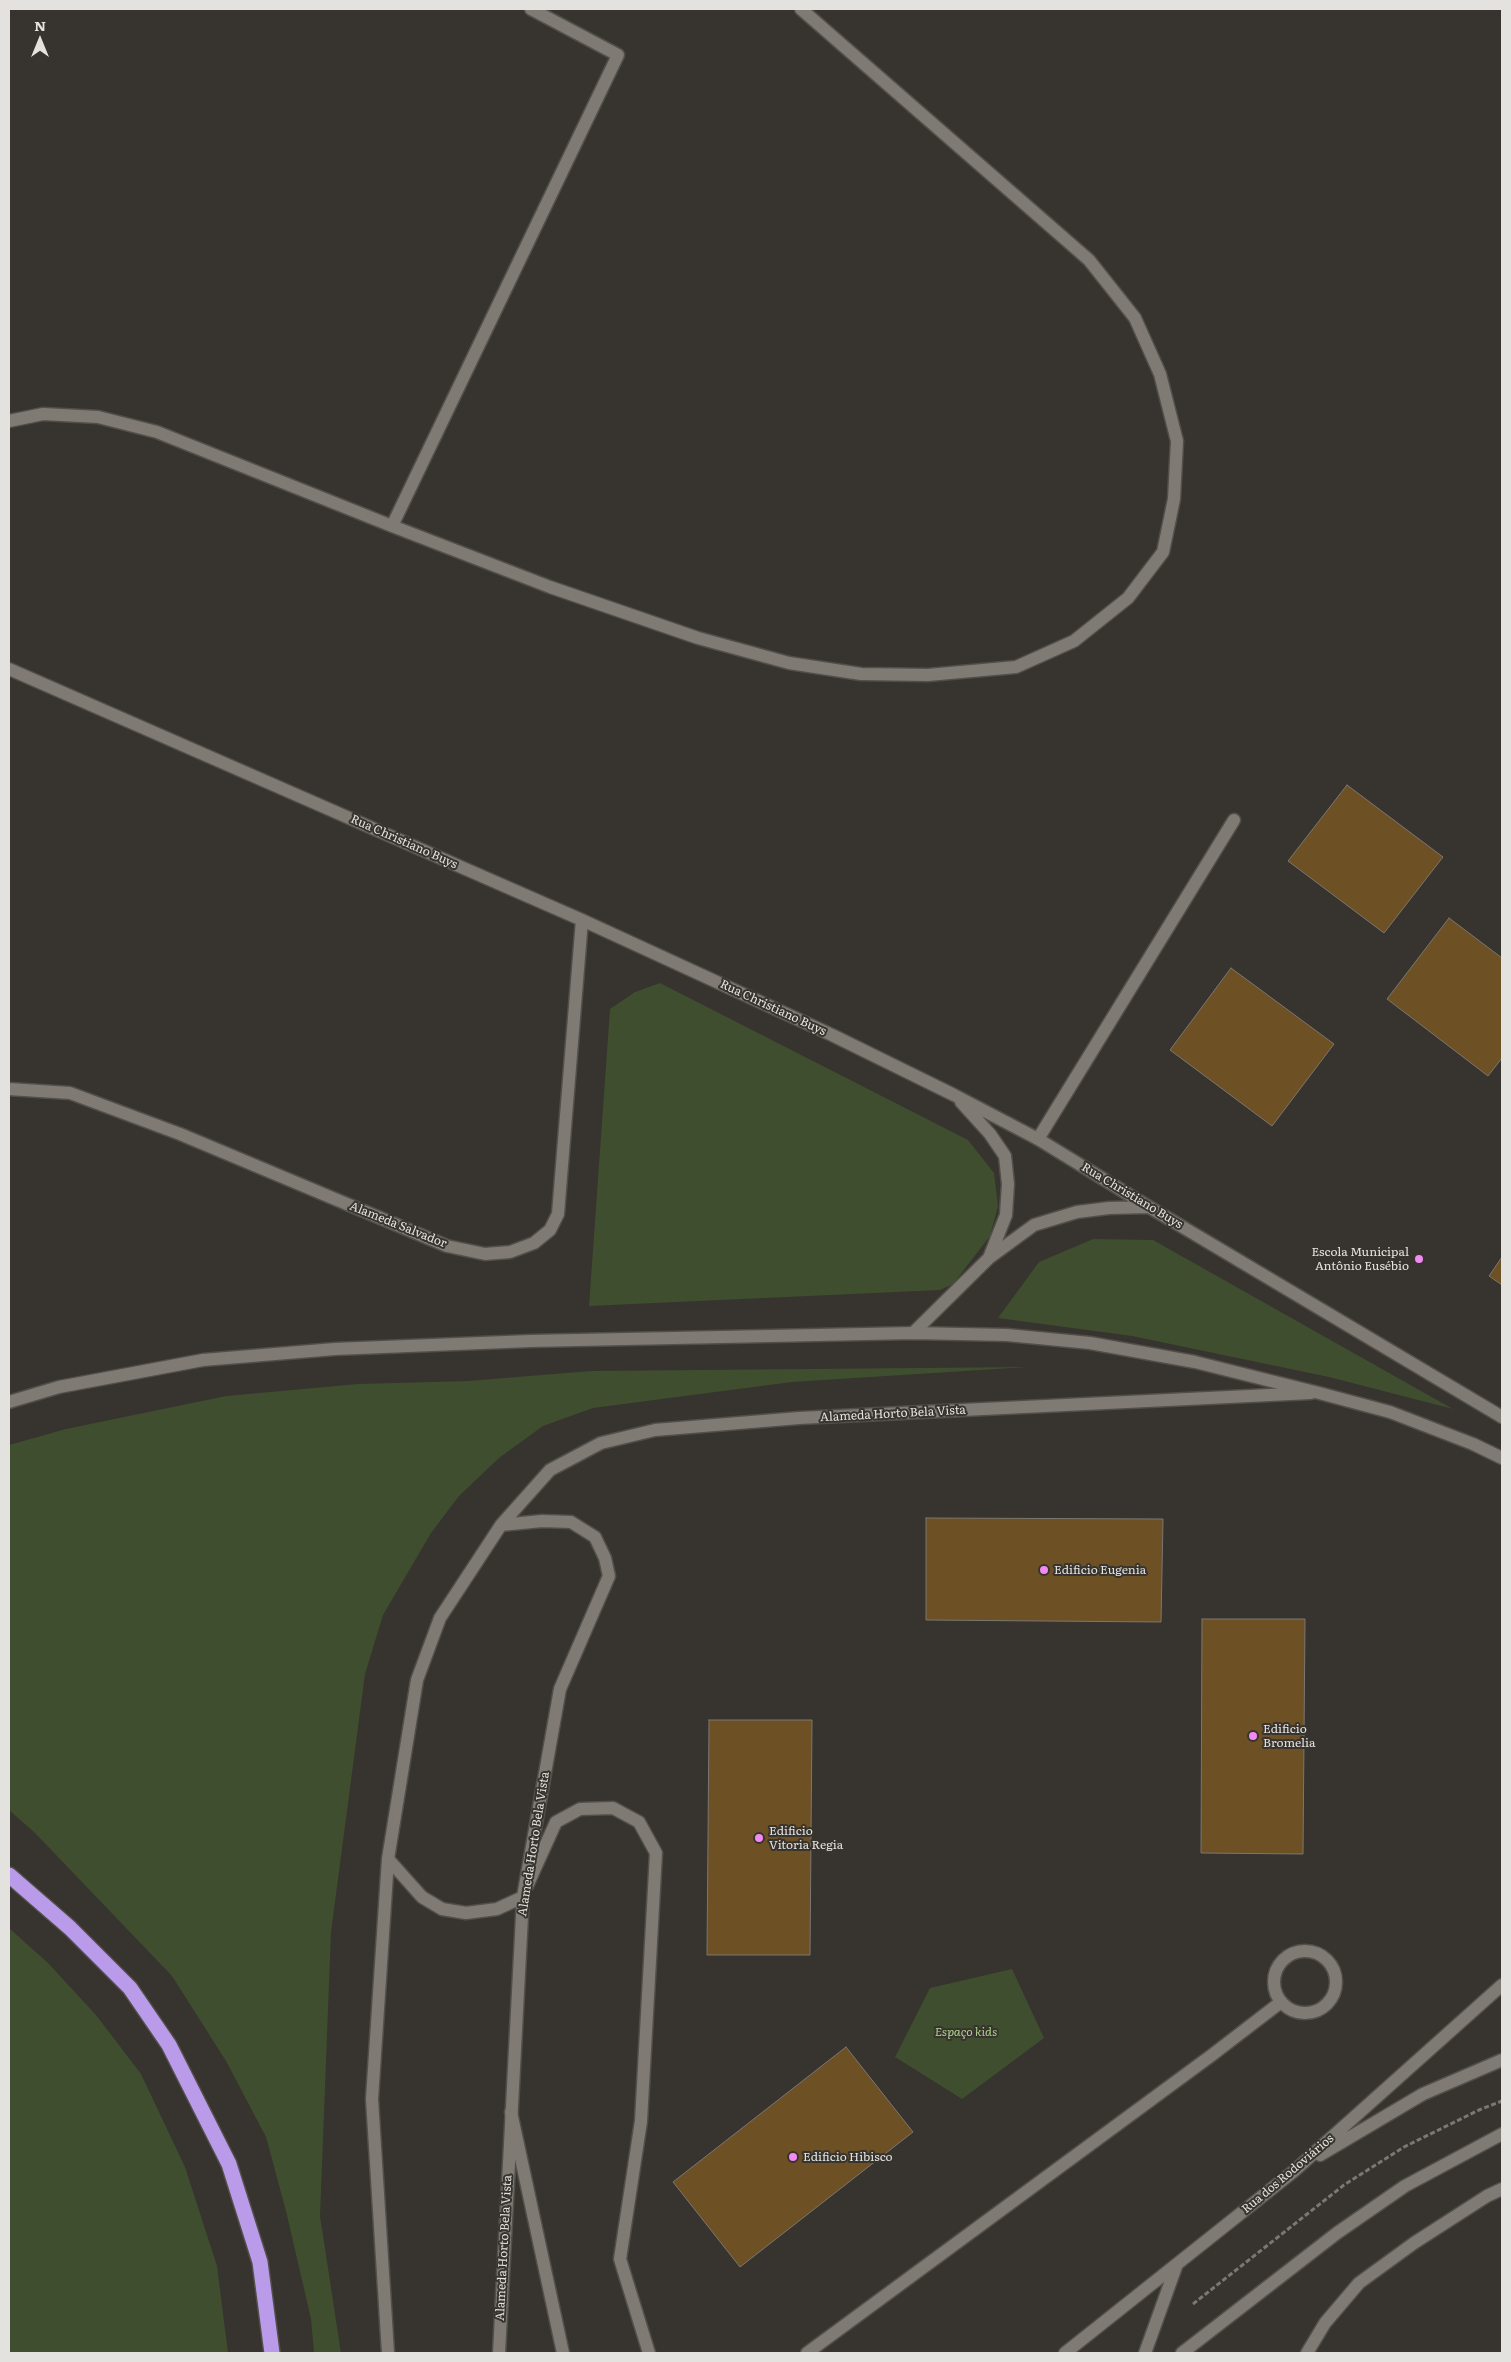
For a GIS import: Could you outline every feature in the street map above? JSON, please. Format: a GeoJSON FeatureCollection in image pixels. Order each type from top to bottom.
{"type":"FeatureCollection","features":[{"type":"Feature","properties":{"kind":"highway"},"geometry":{"type":"LineString","coordinates":[[9,1875],[70,1928],[130,1988],[170,2045],[229,2164],[260,2262],[272,2353]]}},
{"type":"Feature","properties":{"kind":"street"},"geometry":{"type":"LineString","coordinates":[[392,526],[618,55],[531,9]]}},
{"type":"Feature","properties":{"kind":"street"},"geometry":{"type":"LineString","coordinates":[[9,421],[43,414],[98,417],[156,432],[550,587],[698,638],[789,663],[862,674],[928,675],[1016,666],[1074,641],[1128,598],[1163,552],[1174,499],[1177,440],[1160,374],[1135,318],[1089,260],[801,9]]}},
{"type":"Feature","properties":{"kind":"street","name":"Rua Christiano Buys"},"geometry":{"type":"LineString","coordinates":[[9,669],[582,920],[832,1035],[954,1095],[1038,1139],[1148,1207],[1502,1417]]}},
{"type":"Feature","properties":{"kind":"street"},"geometry":{"type":"LineString","coordinates":[[1038,1139],[1234,820]]}},
{"type":"Feature","properties":{"kind":"street","name":"Alameda Salvador"},"geometry":{"type":"LineString","coordinates":[[9,1090],[70,1093],[180,1134],[448,1246],[485,1254],[510,1252],[534,1243],[550,1230],[558,1214],[582,920]]}},
{"type":"Feature","properties":{"kind":"street"},"geometry":{"type":"LineString","coordinates":[[954,1095],[990,1134],[1005,1156],[1008,1184],[1006,1215],[989,1258]]}},
{"type":"Feature","properties":{"kind":"street"},"geometry":{"type":"LineString","coordinates":[[913,1333],[989,1258],[1034,1225],[1077,1212],[1109,1208],[1148,1207]]}},
{"type":"Feature","properties":{"kind":"street"},"geometry":{"type":"LineString","coordinates":[[9,1402],[59,1387],[202,1360],[335,1349],[530,1341],[913,1333],[1007,1335],[1090,1343],[1195,1362],[1390,1412],[1473,1444],[1502,1458]]}},
{"type":"Feature","properties":{"kind":"street","name":"Alameda Horto Bela Vista"},"geometry":{"type":"LineString","coordinates":[[388,2353],[372,2099],[388,1859],[417,1680],[440,1618],[501,1525],[550,1470],[601,1443],[655,1430],[799,1418],[1319,1393]]}},
{"type":"Feature","properties":{"kind":"street","name":"Alameda Horto Bela Vista"},"geometry":{"type":"LineString","coordinates":[[499,2353],[523,1897],[560,1688],[609,1576],[605,1558],[594,1537],[571,1522],[542,1521],[501,1525]]}},
{"type":"Feature","properties":{"kind":"street"},"geometry":{"type":"LineString","coordinates":[[388,1859],[422,1897],[442,1908],[466,1912],[497,1909],[523,1897],[556,1822],[580,1809],[613,1808],[639,1822],[656,1853],[641,2121],[620,2259],[650,2353]]}},
{"type":"Feature","properties":{"kind":"street"},"geometry":{"type":"LineString","coordinates":[[1307,1951],[1326,1959],[1336,1977],[1335,1992],[1327,2004],[1318,2010],[1298,2012],[1281,2002],[1274,1982],[1280,1963],[1287,1956],[1307,1951]]}},
{"type":"Feature","properties":{"kind":"street","name":"Rua dos Rodoviários"},"geometry":{"type":"LineString","coordinates":[[1065,2353],[1294,2171],[1502,1983]]}},
{"type":"Feature","properties":{"kind":"street"},"geometry":{"type":"LineString","coordinates":[[807,2353],[1212,2055],[1281,2002]]}},
{"type":"Feature","properties":{"kind":"street"},"geometry":{"type":"LineString","coordinates":[[1294,2171],[1423,2094],[1502,2060]]}},
{"type":"Feature","properties":{"kind":"street"},"geometry":{"type":"LineString","coordinates":[[511,2112],[563,2353]]}},
{"type":"Feature","properties":{"kind":"street"},"geometry":{"type":"LineString","coordinates":[[1182,2353],[1337,2233],[1405,2186],[1502,2134]]}},
{"type":"Feature","properties":{"kind":"street"},"geometry":{"type":"LineString","coordinates":[[1307,2353],[1325,2323],[1359,2283],[1414,2243],[1487,2196],[1502,2189]]}},
{"type":"Feature","properties":{"kind":"street"},"geometry":{"type":"LineString","coordinates":[[1145,2353],[1177,2264]]}},
{"type":"Feature","properties":{"kind":"green space"},"geometry":{"type":"Polygon","coordinates":[[[660,983],[968,1140],[994,1173],[998,1206],[990,1236],[953,1284],[940,1290],[589,1306],[610,1009],[635,992],[660,983]]]}},
{"type":"Feature","properties":{"kind":"green space"},"geometry":{"type":"Polygon","coordinates":[[[1093,1239],[1153,1240],[1453,1409],[1329,1377],[1132,1336],[998,1318],[1039,1262],[1093,1239]]]}},
{"type":"Feature","properties":{"kind":"green space"},"geometry":{"type":"Polygon","coordinates":[[[1028,1367],[792,1382],[593,1408],[543,1426],[499,1458],[459,1496],[431,1533],[383,1615],[365,1674],[331,1932],[320,2216],[341,2353],[314,2353],[311,2319],[286,2211],[266,2137],[226,2061],[172,1976],[35,1833],[9,1810],[9,1445],[66,1429],[226,1396],[358,1384],[468,1381],[591,1371],[1028,1367]]]}},
{"type":"Feature","properties":{"kind":"green space"},"geometry":{"type":"Polygon","coordinates":[[[9,1928],[48,1963],[96,2015],[141,2074],[185,2167],[217,2266],[228,2353],[9,2353],[9,1928]]]}},
{"type":"Feature","properties":{"kind":"green space","name":"Espaço kids"},"geometry":{"type":"Polygon","coordinates":[[[1012,1969],[1044,2038],[962,2099],[895,2057],[930,1988],[1012,1969]]]}},
{"type":"Feature","properties":{"kind":"building"},"geometry":{"type":"Polygon","coordinates":[[[1347,785],[1443,857],[1384,933],[1288,861],[1347,785]]]}},
{"type":"Feature","properties":{"kind":"building"},"geometry":{"type":"Polygon","coordinates":[[[1449,918],[1502,958],[1502,1058],[1488,1076],[1387,999],[1449,918]]]}},
{"type":"Feature","properties":{"kind":"building"},"geometry":{"type":"Polygon","coordinates":[[[1231,968],[1334,1044],[1272,1126],[1170,1050],[1231,968]]]}},
{"type":"Feature","properties":{"kind":"building"},"geometry":{"type":"Polygon","coordinates":[[[1502,1257],[1502,1285],[1489,1276],[1502,1257]]]}},
{"type":"Feature","properties":{"kind":"building","name":"Edificio Eugenia"},"geometry":{"type":"Polygon","coordinates":[[[926,1518],[1163,1519],[1161,1622],[926,1620],[926,1518]]]}},
{"type":"Feature","properties":{"kind":"building","name":"Edificio Bromelia"},"geometry":{"type":"Polygon","coordinates":[[[1202,1619],[1305,1619],[1303,1854],[1201,1853],[1202,1619]]]}},
{"type":"Feature","properties":{"kind":"building","name":"Edificio Vitoria Regia"},"geometry":{"type":"Polygon","coordinates":[[[709,1720],[812,1720],[810,1955],[707,1955],[709,1720]]]}},
{"type":"Feature","properties":{"kind":"building","name":"Edificio Hibisco"},"geometry":{"type":"Polygon","coordinates":[[[846,2047],[913,2132],[740,2267],[673,2182],[846,2047]]]}},
{"type":"Feature","properties":{"kind":"place","name":"Escola Municipal Antônio Eusébio"},"geometry":{"type":"Point","coordinates":[1419,1259]}},
{"type":"Feature","properties":{"kind":"place","name":"Edificio Eugenia"},"geometry":{"type":"Point","coordinates":[1044,1570]}},
{"type":"Feature","properties":{"kind":"place","name":"Edificio Bromelia"},"geometry":{"type":"Point","coordinates":[1253,1736]}},
{"type":"Feature","properties":{"kind":"place","name":"Edificio Vitoria Regia"},"geometry":{"type":"Point","coordinates":[759,1838]}},
{"type":"Feature","properties":{"kind":"place","name":"Edificio Hibisco"},"geometry":{"type":"Point","coordinates":[793,2157]}}]}
